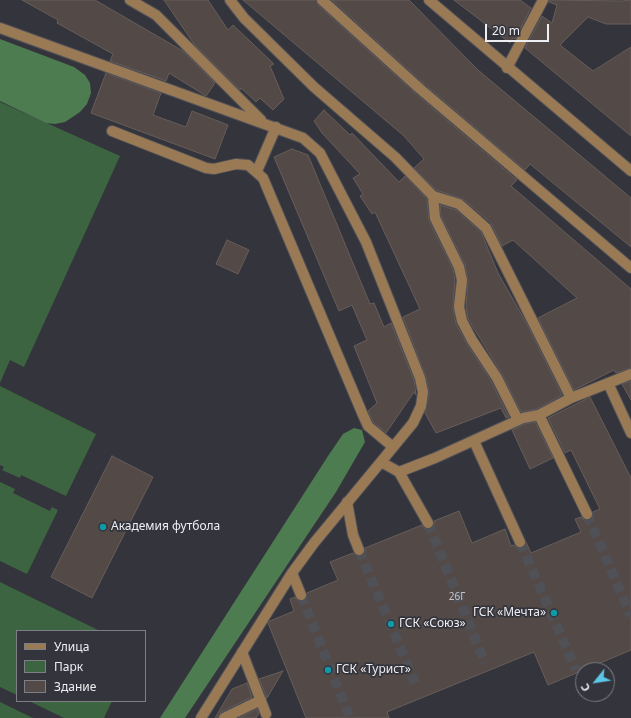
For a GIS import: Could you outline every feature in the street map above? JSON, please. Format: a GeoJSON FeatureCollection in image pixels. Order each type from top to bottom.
{"type":"FeatureCollection","features":[{"type":"Feature","properties":{"kind":"street"},"geometry":{"type":"LineString","coordinates":[[130,0],[156,15],[262,122]]}},
{"type":"Feature","properties":{"kind":"street"},"geometry":{"type":"LineString","coordinates":[[230,0],[244,18],[314,87],[396,157],[433,196],[459,204],[486,228],[571,398]]}},
{"type":"Feature","properties":{"kind":"street"},"geometry":{"type":"LineString","coordinates":[[322,0],[419,88],[631,268]]}},
{"type":"Feature","properties":{"kind":"street"},"geometry":{"type":"LineString","coordinates":[[428,0],[631,171]]}},
{"type":"Feature","properties":{"kind":"street"},"geometry":{"type":"LineString","coordinates":[[507,68],[543,0]]}},
{"type":"Feature","properties":{"kind":"street"},"geometry":{"type":"LineString","coordinates":[[0,28],[303,138],[320,153],[366,242],[420,378],[423,392],[421,406],[413,423],[314,543],[292,573],[201,718]]}},
{"type":"Feature","properties":{"kind":"street"},"geometry":{"type":"LineString","coordinates":[[257,171],[276,127]]}},
{"type":"Feature","properties":{"kind":"street"},"geometry":{"type":"LineString","coordinates":[[112,131],[206,168],[214,169],[236,164],[248,164],[257,171],[263,178],[368,426],[393,447]]}},
{"type":"Feature","properties":{"kind":"street"},"geometry":{"type":"LineString","coordinates":[[433,196],[435,218],[459,267],[462,280],[459,307],[462,321],[472,340],[497,378],[518,420]]}},
{"type":"Feature","properties":{"kind":"street"},"geometry":{"type":"LineString","coordinates":[[399,472],[474,441],[518,420],[539,415],[571,398],[631,374]]}},
{"type":"Feature","properties":{"kind":"street"},"geometry":{"type":"LineString","coordinates":[[608,383],[631,433]]}},
{"type":"Feature","properties":{"kind":"street"},"geometry":{"type":"LineString","coordinates":[[539,415],[587,514]]}},
{"type":"Feature","properties":{"kind":"street"},"geometry":{"type":"LineString","coordinates":[[474,441],[520,542]]}},
{"type":"Feature","properties":{"kind":"street"},"geometry":{"type":"LineString","coordinates":[[381,462],[399,472],[428,523]]}},
{"type":"Feature","properties":{"kind":"street"},"geometry":{"type":"LineString","coordinates":[[348,502],[353,535],[359,550]]}},
{"type":"Feature","properties":{"kind":"street"},"geometry":{"type":"LineString","coordinates":[[292,573],[301,595]]}},
{"type":"Feature","properties":{"kind":"street"},"geometry":{"type":"LineString","coordinates":[[242,652],[266,714]]}},
{"type":"Feature","properties":{"kind":"street"},"geometry":{"type":"LineString","coordinates":[[224,718],[261,700]]}},
{"type":"Feature","properties":{"kind":"green space"},"geometry":{"type":"Polygon","coordinates":[[[0,39],[74,67],[85,75],[90,83],[91,93],[87,104],[80,112],[65,122],[55,124],[46,123],[0,101],[0,39]]]}},
{"type":"Feature","properties":{"kind":"green space"},"geometry":{"type":"Polygon","coordinates":[[[0,102],[120,156],[24,367],[10,360],[0,383],[0,102]]]}},
{"type":"Feature","properties":{"kind":"green space"},"geometry":{"type":"Polygon","coordinates":[[[0,386],[96,434],[66,496],[21,475],[20,478],[2,470],[4,467],[0,465],[0,386]]]}},
{"type":"Feature","properties":{"kind":"green space"},"geometry":{"type":"Polygon","coordinates":[[[354,428],[362,430],[365,442],[336,492],[185,718],[160,718],[328,456],[343,434],[354,428]]]}},
{"type":"Feature","properties":{"kind":"green space"},"geometry":{"type":"Polygon","coordinates":[[[0,482],[15,489],[13,493],[50,511],[52,507],[58,510],[27,574],[0,561],[0,482]]]}},
{"type":"Feature","properties":{"kind":"green space"},"geometry":{"type":"Polygon","coordinates":[[[0,582],[98,630],[16,630],[16,695],[0,687],[0,582]]]}},
{"type":"Feature","properties":{"kind":"green space"},"geometry":{"type":"Polygon","coordinates":[[[0,702],[33,718],[0,718],[0,702]]]}},
{"type":"Feature","properties":{"kind":"green space"},"geometry":{"type":"Polygon","coordinates":[[[31,702],[112,702],[104,718],[64,718],[31,702]]]}},
{"type":"Feature","properties":{"kind":"building"},"geometry":{"type":"Polygon","coordinates":[[[22,0],[95,0],[183,51],[215,83],[206,96],[169,73],[166,81],[110,61],[113,54],[57,23],[58,20],[22,0]]]}},
{"type":"Feature","properties":{"kind":"building"},"geometry":{"type":"Polygon","coordinates":[[[164,0],[208,0],[228,30],[233,25],[274,64],[270,66],[284,99],[273,110],[260,98],[256,102],[241,88],[240,90],[194,44],[164,0]]]}},
{"type":"Feature","properties":{"kind":"building"},"geometry":{"type":"Polygon","coordinates":[[[243,0],[316,0],[318,5],[415,93],[517,180],[511,186],[631,289],[631,368],[616,373],[614,370],[574,390],[538,318],[577,298],[513,240],[502,246],[491,223],[463,199],[436,190],[414,168],[424,159],[404,136],[243,0]]]}},
{"type":"Feature","properties":{"kind":"building"},"geometry":{"type":"Polygon","coordinates":[[[332,0],[409,0],[478,70],[631,198],[631,247],[530,164],[525,170],[423,83],[332,0]]]}},
{"type":"Feature","properties":{"kind":"building"},"geometry":{"type":"Polygon","coordinates":[[[454,0],[520,0],[531,8],[515,39],[513,38],[510,43],[454,0]]]}},
{"type":"Feature","properties":{"kind":"building"},"geometry":{"type":"Polygon","coordinates":[[[549,0],[631,0],[631,24],[606,24],[588,17],[560,45],[593,71],[631,47],[631,136],[525,48],[542,16],[552,23],[557,5],[549,2],[549,0]]]}},
{"type":"Feature","properties":{"kind":"building"},"geometry":{"type":"Polygon","coordinates":[[[106,73],[161,93],[153,115],[186,127],[192,111],[228,125],[215,159],[91,113],[106,73]]]}},
{"type":"Feature","properties":{"kind":"building"},"geometry":{"type":"Polygon","coordinates":[[[324,110],[350,135],[352,133],[399,182],[405,176],[427,199],[429,221],[453,269],[455,280],[453,308],[456,324],[491,381],[509,417],[506,418],[501,408],[436,433],[425,413],[429,393],[426,377],[403,317],[420,309],[375,212],[372,214],[360,196],[363,194],[353,178],[360,174],[322,133],[314,121],[324,110]]]}},
{"type":"Feature","properties":{"kind":"building"},"geometry":{"type":"Polygon","coordinates":[[[292,149],[308,155],[370,304],[374,303],[384,327],[391,323],[414,380],[416,395],[414,392],[386,433],[373,422],[368,411],[377,403],[354,346],[367,340],[352,305],[339,311],[274,157],[292,149]]]}},
{"type":"Feature","properties":{"kind":"building"},"geometry":{"type":"Polygon","coordinates":[[[440,205],[456,210],[481,232],[498,273],[527,324],[562,395],[537,409],[521,412],[502,374],[468,319],[466,307],[468,280],[465,265],[441,216],[440,205]]]}},
{"type":"Feature","properties":{"kind":"building"},"geometry":{"type":"Polygon","coordinates":[[[227,240],[249,250],[238,274],[216,264],[227,240]]]}},
{"type":"Feature","properties":{"kind":"building"},"geometry":{"type":"Polygon","coordinates":[[[631,381],[631,400],[622,384],[631,381]]]}},
{"type":"Feature","properties":{"kind":"building"},"geometry":{"type":"Polygon","coordinates":[[[590,397],[631,478],[631,650],[603,662],[575,662],[575,674],[548,685],[534,652],[387,712],[389,718],[306,718],[268,623],[294,611],[290,599],[295,597],[297,600],[303,601],[306,599],[307,593],[338,580],[330,562],[353,553],[358,556],[362,556],[365,548],[422,525],[425,529],[431,529],[434,526],[434,521],[459,511],[472,543],[505,529],[511,546],[514,545],[522,548],[526,542],[531,553],[581,532],[575,519],[581,517],[584,520],[589,520],[593,517],[593,512],[600,509],[571,450],[565,453],[548,418],[590,397]]]}},
{"type":"Feature","properties":{"kind":"building"},"geometry":{"type":"Polygon","coordinates":[[[535,422],[553,458],[530,469],[512,430],[525,424],[535,422]]]}},
{"type":"Feature","properties":{"kind":"building","name":"Академия футбола"},"geometry":{"type":"Polygon","coordinates":[[[112,456],[153,477],[92,598],[51,577],[112,456]]]}},
{"type":"Feature","properties":{"kind":"building"},"geometry":{"type":"Polygon","coordinates":[[[283,671],[267,698],[259,679],[283,671]]]}},
{"type":"Feature","properties":{"kind":"building"},"geometry":{"type":"Polygon","coordinates":[[[247,683],[252,697],[221,712],[218,718],[215,718],[232,689],[247,683]]]}},
{"type":"Feature","properties":{"kind":"building"},"geometry":{"type":"Polygon","coordinates":[[[257,709],[259,713],[256,718],[239,718],[257,709]]]}},
{"type":"Feature","properties":{"kind":"tunnel"},"geometry":{"type":"LineString","coordinates":[[587,514],[631,616]]}},
{"type":"Feature","properties":{"kind":"tunnel"},"geometry":{"type":"LineString","coordinates":[[428,523],[485,663]]}},
{"type":"Feature","properties":{"kind":"tunnel"},"geometry":{"type":"LineString","coordinates":[[520,542],[575,668]]}},
{"type":"Feature","properties":{"kind":"tunnel"},"geometry":{"type":"LineString","coordinates":[[359,550],[415,683]]}},
{"type":"Feature","properties":{"kind":"tunnel"},"geometry":{"type":"LineString","coordinates":[[301,595],[350,718]]}},
{"type":"Feature","properties":{"kind":"place","name":"Академия футбола"},"geometry":{"type":"Point","coordinates":[103,527]}},
{"type":"Feature","properties":{"kind":"place","name":"ГСК «Мечта»"},"geometry":{"type":"Point","coordinates":[554,613]}},
{"type":"Feature","properties":{"kind":"place","name":"ГСК «Союз»"},"geometry":{"type":"Point","coordinates":[391,624]}},
{"type":"Feature","properties":{"kind":"place","name":"ГСК «Турист»"},"geometry":{"type":"Point","coordinates":[328,670]}}]}
